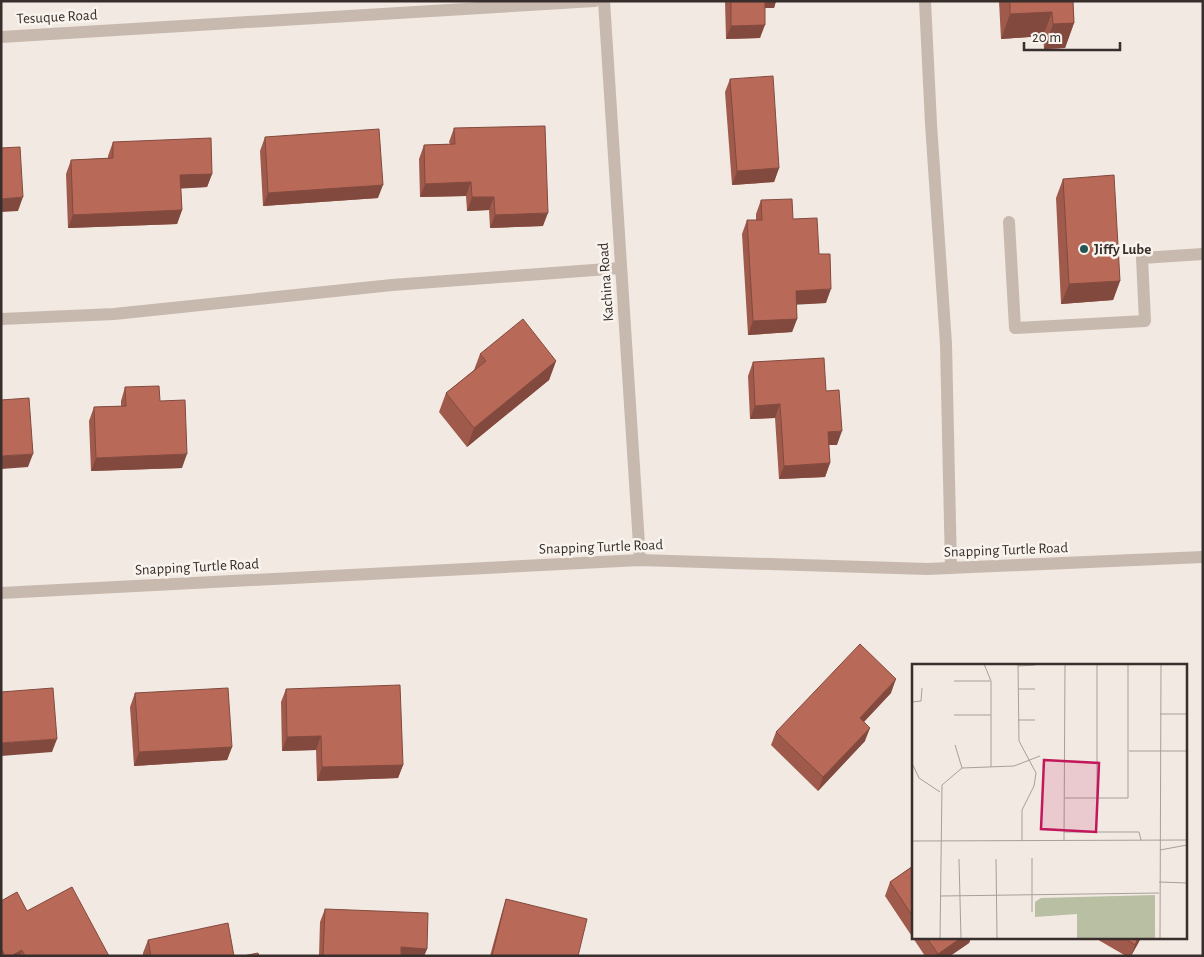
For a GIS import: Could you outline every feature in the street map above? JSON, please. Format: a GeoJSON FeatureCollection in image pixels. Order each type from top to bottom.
{"type":"FeatureCollection","features":[{"type":"Feature","properties":{"kind":"street","name":"Tesuque Road"},"geometry":{"type":"LineString","coordinates":[[1,37],[595,1]]}},
{"type":"Feature","properties":{"kind":"street","name":"Kachina Road"},"geometry":{"type":"LineString","coordinates":[[604,1],[640,560]]}},
{"type":"Feature","properties":{"kind":"street"},"geometry":{"type":"LineString","coordinates":[[925,1],[931,124],[946,344],[951,568]]}},
{"type":"Feature","properties":{"kind":"street"},"geometry":{"type":"LineString","coordinates":[[1009,222],[1015,328],[1145,321],[1142,258],[1203,254]]}},
{"type":"Feature","properties":{"kind":"street"},"geometry":{"type":"LineString","coordinates":[[1,319],[114,314],[392,285],[621,268]]}},
{"type":"Feature","properties":{"kind":"street","name":"Snapping Turtle Road"},"geometry":{"type":"LineString","coordinates":[[1,593],[640,560],[927,569],[1203,558]]}},
{"type":"Feature","properties":{"kind":"building"},"geometry":{"type":"Polygon","coordinates":[[[731,1],[765,1],[765,25],[731,26],[731,1]]]}},
{"type":"Feature","properties":{"kind":"building"},"geometry":{"type":"Polygon","coordinates":[[[1010,1],[1073,1],[1074,23],[1053,24],[1052,12],[1010,14],[1010,1]]]}},
{"type":"Feature","properties":{"kind":"building"},"geometry":{"type":"Polygon","coordinates":[[[773,76],[779,168],[737,171],[730,79],[773,76]]]}},
{"type":"Feature","properties":{"kind":"building"},"geometry":{"type":"Polygon","coordinates":[[[545,126],[548,213],[495,215],[494,197],[472,197],[471,182],[425,184],[424,145],[455,144],[454,128],[545,126]]]}},
{"type":"Feature","properties":{"kind":"building"},"geometry":{"type":"Polygon","coordinates":[[[379,129],[383,185],[268,193],[265,137],[379,129]]]}},
{"type":"Feature","properties":{"kind":"building"},"geometry":{"type":"Polygon","coordinates":[[[211,138],[212,174],[180,175],[182,210],[73,215],[71,160],[113,158],[113,142],[211,138]]]}},
{"type":"Feature","properties":{"kind":"building"},"geometry":{"type":"Polygon","coordinates":[[[20,147],[23,197],[1,199],[1,148],[20,147]]]}},
{"type":"Feature","properties":{"kind":"building","name":"Jiffy Lube"},"geometry":{"type":"Polygon","coordinates":[[[1114,175],[1120,281],[1069,284],[1063,179],[1114,175]]]}},
{"type":"Feature","properties":{"kind":"building"},"geometry":{"type":"Polygon","coordinates":[[[792,199],[793,219],[817,218],[819,254],[830,254],[831,289],[796,291],[797,319],[753,321],[747,220],[762,220],[761,200],[792,199]]]}},
{"type":"Feature","properties":{"kind":"building"},"geometry":{"type":"Polygon","coordinates":[[[523,319],[556,361],[474,428],[446,393],[486,361],[480,354],[523,319]]]}},
{"type":"Feature","properties":{"kind":"building"},"geometry":{"type":"Polygon","coordinates":[[[824,358],[826,391],[839,390],[842,431],[828,432],[830,463],[784,466],[780,404],[755,406],[753,362],[824,358]]]}},
{"type":"Feature","properties":{"kind":"building"},"geometry":{"type":"Polygon","coordinates":[[[159,386],[160,401],[185,400],[187,454],[96,458],[94,407],[126,406],[125,387],[159,386]]]}},
{"type":"Feature","properties":{"kind":"building"},"geometry":{"type":"Polygon","coordinates":[[[29,398],[33,454],[1,456],[1,400],[29,398]]]}},
{"type":"Feature","properties":{"kind":"building"},"geometry":{"type":"Polygon","coordinates":[[[860,644],[896,679],[860,718],[870,728],[823,777],[776,732],[860,644]]]}},
{"type":"Feature","properties":{"kind":"building"},"geometry":{"type":"Polygon","coordinates":[[[400,685],[403,765],[322,767],[321,736],[287,737],[286,689],[400,685]]]}},
{"type":"Feature","properties":{"kind":"building"},"geometry":{"type":"Polygon","coordinates":[[[53,688],[57,739],[1,743],[1,692],[53,688]]]}},
{"type":"Feature","properties":{"kind":"building"},"geometry":{"type":"Polygon","coordinates":[[[228,688],[232,747],[139,752],[135,693],[228,688]]]}},
{"type":"Feature","properties":{"kind":"building"},"geometry":{"type":"Polygon","coordinates":[[[912,867],[912,915],[890,882],[912,867]]]}},
{"type":"Feature","properties":{"kind":"building"},"geometry":{"type":"Polygon","coordinates":[[[72,887],[109,956],[25,956],[22,950],[11,956],[5,956],[1,948],[1,901],[17,892],[27,911],[72,887]]]}},
{"type":"Feature","properties":{"kind":"building"},"geometry":{"type":"Polygon","coordinates":[[[506,899],[587,919],[578,956],[492,956],[506,899]]]}},
{"type":"Feature","properties":{"kind":"building"},"geometry":{"type":"Polygon","coordinates":[[[325,909],[428,913],[427,949],[401,947],[401,956],[323,956],[325,909]]]}},
{"type":"Feature","properties":{"kind":"building"},"geometry":{"type":"Polygon","coordinates":[[[228,923],[234,956],[151,956],[148,940],[228,923]]]}},
{"type":"Feature","properties":{"kind":"building"},"geometry":{"type":"Polygon","coordinates":[[[928,940],[958,940],[938,954],[928,940]]]}},
{"type":"Feature","properties":{"kind":"building"},"geometry":{"type":"Polygon","coordinates":[[[1127,940],[1137,940],[1135,945],[1127,940]]]}},
{"type":"Feature","properties":{"kind":"building"},"geometry":{"type":"Polygon","coordinates":[[[258,953],[259,956],[243,956],[258,953]]]}},
{"type":"Feature","properties":{"kind":"place","name":"Jiffy Lube"},"geometry":{"type":"Point","coordinates":[1084,249]}}]}
